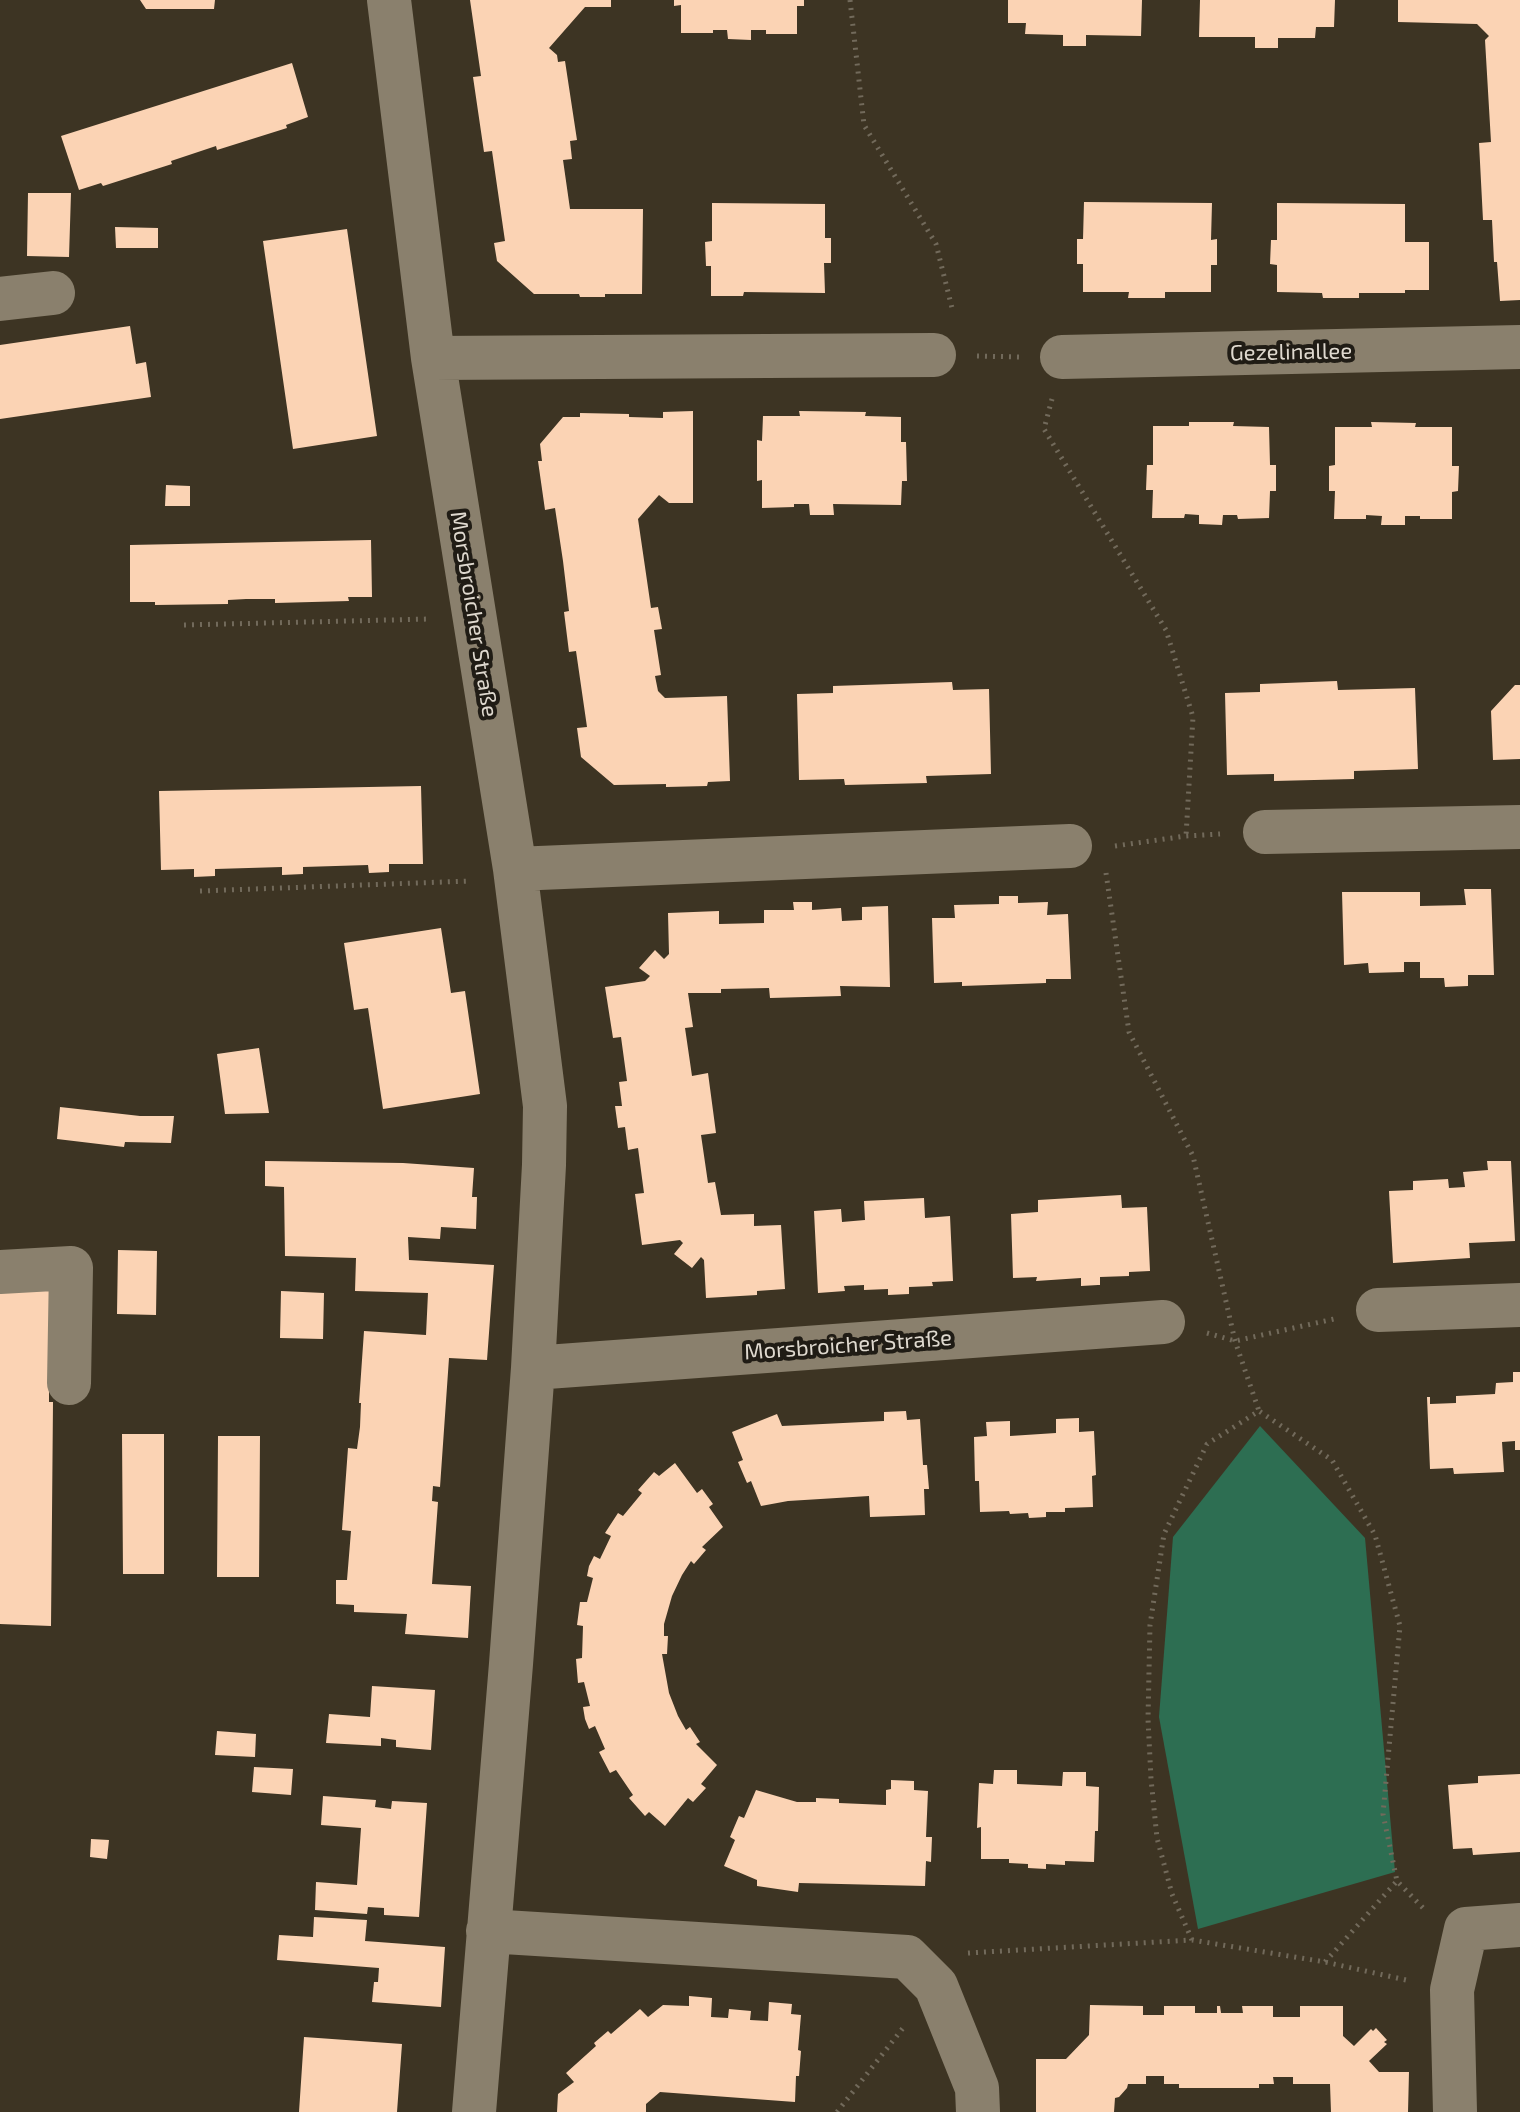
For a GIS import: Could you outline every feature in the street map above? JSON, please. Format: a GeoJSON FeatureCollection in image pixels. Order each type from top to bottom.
{"type":"FeatureCollection","features":[{"type":"Feature","properties":{"kind":"street","name":"Morsbroicher Straße"},"geometry":{"type":"LineString","coordinates":[[389,0],[433,358],[515,869],[545,1106],[533,1368],[474,2112]]}},
{"type":"Feature","properties":{"kind":"street"},"geometry":{"type":"LineString","coordinates":[[0,299],[53,293]]}},
{"type":"Feature","properties":{"kind":"street","name":"Gezelinallee"},"geometry":{"type":"LineString","coordinates":[[1062,357],[1520,347]]}},
{"type":"Feature","properties":{"kind":"street"},"geometry":{"type":"LineString","coordinates":[[433,358],[934,355]]}},
{"type":"Feature","properties":{"kind":"street"},"geometry":{"type":"LineString","coordinates":[[1265,832],[1520,827]]}},
{"type":"Feature","properties":{"kind":"street"},"geometry":{"type":"LineString","coordinates":[[515,869],[1086,847]]}},
{"type":"Feature","properties":{"kind":"street"},"geometry":{"type":"LineString","coordinates":[[0,1272],[71,1268],[69,1383]]}},
{"type":"Feature","properties":{"kind":"street"},"geometry":{"type":"LineString","coordinates":[[1378,1310],[1520,1305]]}},
{"type":"Feature","properties":{"kind":"street","name":"Morsbroicher Straße"},"geometry":{"type":"LineString","coordinates":[[533,1368],[1163,1322]]}},
{"type":"Feature","properties":{"kind":"street"},"geometry":{"type":"LineString","coordinates":[[1455,2112],[1448,1922],[1520,1925]]}},
{"type":"Feature","properties":{"kind":"street"},"geometry":{"type":"LineString","coordinates":[[488,1931],[922,1971],[977,2088],[978,2112]]}},
{"type":"Feature","properties":{"kind":"path"},"geometry":{"type":"LineString","coordinates":[[850,0],[864,125],[936,244],[957,327],[934,355]]}},
{"type":"Feature","properties":{"kind":"path"},"geometry":{"type":"LineString","coordinates":[[934,355],[1062,357],[1044,429],[1166,630],[1193,717],[1186,836]]}},
{"type":"Feature","properties":{"kind":"path"},"geometry":{"type":"LineString","coordinates":[[184,625],[422,620],[474,613]]}},
{"type":"Feature","properties":{"kind":"path"},"geometry":{"type":"LineString","coordinates":[[1265,832],[1186,836],[1086,847],[1129,1032],[1193,1156],[1235,1341],[1259,1411],[1332,1460],[1375,1535],[1400,1626],[1383,1814],[1397,1881],[1448,1922]]}},
{"type":"Feature","properties":{"kind":"path"},"geometry":{"type":"LineString","coordinates":[[200,891],[468,881],[515,869]]}},
{"type":"Feature","properties":{"kind":"path"},"geometry":{"type":"LineString","coordinates":[[1163,1322],[1235,1341],[1378,1310]]}},
{"type":"Feature","properties":{"kind":"path"},"geometry":{"type":"LineString","coordinates":[[1192,1940],[1172,1894],[1157,1838],[1148,1719],[1150,1625],[1164,1534],[1207,1444],[1259,1411]]}},
{"type":"Feature","properties":{"kind":"path"},"geometry":{"type":"LineString","coordinates":[[1325,1962],[1397,1881]]}},
{"type":"Feature","properties":{"kind":"path"},"geometry":{"type":"LineString","coordinates":[[837,2112],[922,1971],[1192,1940],[1325,1962],[1452,1990]]}},
{"type":"Feature","properties":{"kind":"green space"},"geometry":{"type":"Polygon","coordinates":[[[1260,1426],[1365,1538],[1395,1872],[1198,1929],[1159,1717],[1173,1537],[1260,1426]]]}},
{"type":"Feature","properties":{"kind":"building"},"geometry":{"type":"Polygon","coordinates":[[[140,0],[215,0],[214,9],[146,9],[140,0]]]}},
{"type":"Feature","properties":{"kind":"building"},"geometry":{"type":"Polygon","coordinates":[[[470,0],[611,0],[611,7],[585,7],[549,48],[557,55],[558,62],[565,61],[577,140],[570,141],[572,159],[563,160],[570,209],[643,209],[642,294],[580,297],[579,294],[534,294],[497,261],[494,243],[505,241],[492,151],[484,152],[473,77],[481,76],[470,0]]]}},
{"type":"Feature","properties":{"kind":"building"},"geometry":{"type":"Polygon","coordinates":[[[674,0],[804,0],[804,6],[797,6],[797,34],[766,34],[766,30],[751,30],[751,40],[728,39],[727,30],[681,33],[681,5],[674,6],[674,0]]]}},
{"type":"Feature","properties":{"kind":"building"},"geometry":{"type":"Polygon","coordinates":[[[1008,0],[1142,0],[1141,36],[1086,35],[1086,46],[1063,46],[1063,35],[1025,34],[1026,23],[1008,23],[1008,0]]]}},
{"type":"Feature","properties":{"kind":"building"},"geometry":{"type":"Polygon","coordinates":[[[1200,0],[1335,0],[1334,27],[1316,27],[1315,38],[1278,38],[1278,48],[1255,48],[1255,37],[1199,37],[1200,0]]]}},
{"type":"Feature","properties":{"kind":"building"},"geometry":{"type":"Polygon","coordinates":[[[1398,0],[1520,0],[1520,300],[1500,301],[1492,220],[1483,220],[1479,143],[1491,142],[1485,40],[1489,36],[1477,24],[1398,22],[1398,0]]]}},
{"type":"Feature","properties":{"kind":"building"},"geometry":{"type":"Polygon","coordinates":[[[292,63],[308,117],[286,125],[287,128],[217,150],[216,146],[171,161],[172,164],[103,186],[101,183],[79,190],[61,136],[292,63]]]}},
{"type":"Feature","properties":{"kind":"building"},"geometry":{"type":"Polygon","coordinates":[[[28,193],[71,193],[69,257],[27,256],[28,193]]]}},
{"type":"Feature","properties":{"kind":"building"},"geometry":{"type":"Polygon","coordinates":[[[1084,202],[1212,203],[1211,240],[1217,239],[1217,265],[1211,265],[1211,292],[1165,292],[1165,298],[1128,298],[1129,292],[1083,292],[1083,264],[1077,264],[1077,239],[1083,239],[1084,202]]]}},
{"type":"Feature","properties":{"kind":"building"},"geometry":{"type":"Polygon","coordinates":[[[712,203],[825,204],[825,238],[831,238],[831,263],[824,263],[825,293],[744,292],[743,296],[711,296],[711,266],[706,266],[705,242],[712,241],[712,203]]]}},
{"type":"Feature","properties":{"kind":"building"},"geometry":{"type":"Polygon","coordinates":[[[1277,203],[1405,204],[1405,242],[1429,242],[1429,290],[1359,293],[1359,298],[1323,298],[1322,293],[1277,292],[1277,265],[1270,264],[1271,240],[1277,240],[1277,203]]]}},
{"type":"Feature","properties":{"kind":"building"},"geometry":{"type":"Polygon","coordinates":[[[115,227],[158,228],[158,248],[116,248],[115,227]]]}},
{"type":"Feature","properties":{"kind":"building"},"geometry":{"type":"Polygon","coordinates":[[[347,229],[377,436],[293,449],[263,241],[347,229]]]}},
{"type":"Feature","properties":{"kind":"building"},"geometry":{"type":"Polygon","coordinates":[[[130,326],[136,364],[146,362],[151,397],[0,419],[0,345],[130,326]]]}},
{"type":"Feature","properties":{"kind":"building"},"geometry":{"type":"Polygon","coordinates":[[[693,411],[693,503],[669,503],[659,495],[638,519],[651,608],[658,607],[662,629],[654,630],[661,675],[655,676],[658,691],[665,698],[727,696],[730,781],[708,782],[707,786],[614,785],[581,757],[577,728],[587,727],[576,651],[569,652],[564,612],[569,611],[555,508],[545,510],[538,461],[542,461],[540,444],[563,417],[580,417],[580,413],[663,418],[663,412],[693,411]]]}},
{"type":"Feature","properties":{"kind":"building"},"geometry":{"type":"Polygon","coordinates":[[[799,411],[866,412],[865,416],[901,417],[901,442],[906,442],[907,481],[902,481],[901,505],[833,504],[834,515],[810,515],[809,504],[762,508],[762,480],[757,481],[757,440],[762,441],[763,416],[800,416],[799,411]]]}},
{"type":"Feature","properties":{"kind":"building"},"geometry":{"type":"Polygon","coordinates":[[[1189,422],[1234,422],[1233,426],[1269,427],[1270,465],[1276,465],[1276,491],[1270,491],[1269,518],[1238,519],[1237,515],[1223,515],[1222,525],[1199,524],[1199,515],[1152,518],[1153,490],[1146,490],[1147,465],[1153,465],[1153,426],[1189,426],[1189,422]]]}},
{"type":"Feature","properties":{"kind":"building"},"geometry":{"type":"Polygon","coordinates":[[[1371,422],[1452,427],[1452,466],[1459,466],[1458,491],[1452,492],[1452,519],[1405,516],[1405,525],[1381,525],[1382,516],[1334,519],[1335,491],[1329,491],[1329,466],[1335,465],[1335,427],[1372,427],[1371,422]]]}},
{"type":"Feature","properties":{"kind":"building"},"geometry":{"type":"Polygon","coordinates":[[[166,485],[190,486],[190,506],[165,506],[166,485]]]}},
{"type":"Feature","properties":{"kind":"building"},"geometry":{"type":"Polygon","coordinates":[[[371,540],[372,597],[348,597],[349,601],[275,603],[275,599],[246,599],[228,600],[228,604],[155,605],[155,602],[130,602],[130,545],[371,540]]]}},
{"type":"Feature","properties":{"kind":"building"},"geometry":{"type":"Polygon","coordinates":[[[1337,681],[1338,690],[1415,688],[1418,769],[1354,771],[1354,779],[1274,781],[1274,774],[1227,775],[1225,693],[1260,692],[1260,684],[1337,681]]]}},
{"type":"Feature","properties":{"kind":"building"},"geometry":{"type":"Polygon","coordinates":[[[952,682],[953,690],[989,689],[991,774],[926,776],[927,783],[845,785],[844,779],[799,780],[797,694],[833,693],[833,686],[952,682]]]}},
{"type":"Feature","properties":{"kind":"building"},"geometry":{"type":"Polygon","coordinates":[[[1515,685],[1520,685],[1520,759],[1493,760],[1491,711],[1515,685]]]}},
{"type":"Feature","properties":{"kind":"building"},"geometry":{"type":"Polygon","coordinates":[[[421,786],[423,864],[389,864],[389,872],[369,873],[368,865],[303,867],[303,874],[282,875],[282,867],[215,869],[215,876],[194,877],[194,869],[161,870],[159,791],[421,786]]]}},
{"type":"Feature","properties":{"kind":"building"},"geometry":{"type":"Polygon","coordinates":[[[1464,889],[1491,889],[1494,975],[1468,975],[1468,986],[1445,987],[1444,978],[1420,978],[1420,962],[1404,962],[1404,972],[1369,973],[1368,963],[1344,965],[1342,892],[1420,892],[1420,906],[1466,905],[1464,889]]]}},
{"type":"Feature","properties":{"kind":"building"},"geometry":{"type":"Polygon","coordinates":[[[999,896],[1018,896],[1018,903],[1048,902],[1047,915],[1068,914],[1071,979],[962,986],[962,982],[934,983],[932,918],[955,918],[954,905],[999,904],[999,896]]]}},
{"type":"Feature","properties":{"kind":"building"},"geometry":{"type":"Polygon","coordinates":[[[793,902],[812,902],[812,910],[841,908],[842,921],[862,920],[862,907],[888,906],[890,987],[840,986],[841,996],[770,998],[769,988],[688,993],[693,1027],[685,1028],[692,1076],[708,1073],[716,1133],[701,1135],[708,1183],[715,1182],[721,1215],[754,1214],[754,1226],[781,1225],[785,1289],[757,1291],[757,1295],[706,1298],[704,1260],[701,1257],[692,1268],[674,1254],[683,1243],[680,1240],[642,1245],[635,1194],[644,1193],[638,1148],[628,1150],[625,1127],[618,1128],[615,1106],[622,1106],[619,1082],[627,1081],[621,1037],[613,1038],[605,987],[645,981],[650,976],[639,968],[655,950],[664,959],[669,954],[668,913],[719,911],[719,924],[764,923],[764,910],[794,910],[793,902]]]}},
{"type":"Feature","properties":{"kind":"building"},"geometry":{"type":"Polygon","coordinates":[[[441,928],[451,993],[465,991],[480,1094],[383,1109],[368,1008],[354,1010],[344,943],[441,928]]]}},
{"type":"Feature","properties":{"kind":"building"},"geometry":{"type":"Polygon","coordinates":[[[259,1048],[269,1113],[225,1114],[217,1054],[259,1048]]]}},
{"type":"Feature","properties":{"kind":"building"},"geometry":{"type":"Polygon","coordinates":[[[60,1107],[140,1116],[174,1116],[171,1143],[125,1142],[124,1147],[57,1139],[60,1107]]]}},
{"type":"Feature","properties":{"kind":"building"},"geometry":{"type":"Polygon","coordinates":[[[265,1161],[403,1163],[474,1168],[472,1197],[477,1197],[476,1229],[441,1227],[440,1239],[408,1237],[409,1260],[494,1265],[487,1360],[449,1358],[440,1487],[433,1486],[432,1501],[438,1502],[432,1584],[471,1586],[468,1638],[405,1634],[407,1614],[354,1612],[354,1605],[336,1604],[336,1580],[347,1580],[351,1531],[342,1530],[348,1448],[357,1449],[360,1427],[364,1331],[426,1335],[428,1293],[355,1291],[356,1258],[285,1256],[284,1187],[265,1186],[265,1161]]]}},
{"type":"Feature","properties":{"kind":"building"},"geometry":{"type":"Polygon","coordinates":[[[1487,1161],[1511,1161],[1515,1241],[1469,1243],[1470,1258],[1393,1263],[1389,1191],[1413,1190],[1413,1181],[1448,1179],[1449,1188],[1465,1187],[1463,1172],[1488,1170],[1487,1161]]]}},
{"type":"Feature","properties":{"kind":"building"},"geometry":{"type":"Polygon","coordinates":[[[1121,1195],[1122,1208],[1147,1207],[1150,1271],[1129,1272],[1129,1276],[1100,1277],[1100,1285],[1081,1286],[1081,1278],[1036,1281],[1037,1277],[1013,1278],[1011,1214],[1038,1212],[1038,1200],[1121,1195]]]}},
{"type":"Feature","properties":{"kind":"building"},"geometry":{"type":"Polygon","coordinates":[[[924,1198],[925,1218],[950,1216],[953,1281],[909,1287],[909,1294],[888,1295],[888,1289],[864,1290],[864,1285],[844,1286],[845,1291],[818,1293],[814,1211],[841,1209],[842,1222],[865,1220],[864,1201],[924,1198]]]}},
{"type":"Feature","properties":{"kind":"building"},"geometry":{"type":"Polygon","coordinates":[[[118,1250],[157,1251],[156,1315],[117,1314],[118,1250]]]}},
{"type":"Feature","properties":{"kind":"building"},"geometry":{"type":"Polygon","coordinates":[[[0,1283],[49,1283],[49,1402],[53,1402],[51,1626],[0,1624],[0,1283]]]}},
{"type":"Feature","properties":{"kind":"building"},"geometry":{"type":"Polygon","coordinates":[[[281,1291],[324,1293],[323,1339],[280,1338],[281,1291]]]}},
{"type":"Feature","properties":{"kind":"building"},"geometry":{"type":"Polygon","coordinates":[[[1513,1372],[1520,1372],[1520,1450],[1515,1450],[1515,1441],[1502,1442],[1504,1472],[1454,1474],[1453,1468],[1430,1469],[1427,1397],[1430,1397],[1430,1404],[1456,1403],[1456,1396],[1495,1394],[1496,1383],[1513,1382],[1513,1372]]]}},
{"type":"Feature","properties":{"kind":"building"},"geometry":{"type":"Polygon","coordinates":[[[906,1411],[907,1420],[920,1419],[923,1465],[927,1465],[929,1489],[924,1489],[925,1515],[870,1517],[869,1496],[788,1501],[761,1506],[751,1481],[747,1483],[738,1462],[743,1460],[732,1432],[777,1414],[782,1426],[884,1421],[884,1412],[906,1411]]]}},
{"type":"Feature","properties":{"kind":"building"},"geometry":{"type":"Polygon","coordinates":[[[1079,1418],[1079,1432],[1094,1431],[1096,1475],[1092,1476],[1093,1507],[1065,1508],[1065,1512],[1046,1512],[1046,1517],[1029,1518],[1028,1513],[980,1512],[979,1481],[975,1481],[974,1437],[987,1436],[986,1422],[1010,1421],[1010,1436],[1056,1433],[1056,1419],[1079,1418]]]}},
{"type":"Feature","properties":{"kind":"building"},"geometry":{"type":"Polygon","coordinates":[[[122,1434],[164,1434],[164,1574],[123,1574],[122,1434]]]}},
{"type":"Feature","properties":{"kind":"building"},"geometry":{"type":"Polygon","coordinates":[[[218,1436],[260,1436],[259,1577],[217,1577],[218,1436]]]}},
{"type":"Feature","properties":{"kind":"building"},"geometry":{"type":"Polygon","coordinates":[[[675,1463],[697,1493],[702,1489],[713,1504],[709,1507],[723,1527],[702,1547],[706,1550],[694,1564],[691,1561],[682,1575],[664,1624],[664,1636],[668,1636],[667,1654],[662,1654],[669,1693],[678,1716],[686,1730],[690,1727],[700,1742],[696,1744],[717,1765],[701,1784],[706,1788],[693,1802],[688,1798],[665,1826],[649,1812],[645,1816],[629,1798],[633,1795],[616,1770],[610,1773],[599,1752],[605,1749],[595,1726],[589,1729],[585,1719],[583,1707],[590,1706],[584,1682],[578,1683],[576,1659],[582,1658],[583,1626],[577,1625],[580,1602],[587,1602],[593,1578],[587,1576],[589,1566],[594,1556],[600,1559],[611,1536],[605,1533],[618,1513],[623,1516],[642,1493],[638,1490],[654,1472],[659,1476],[675,1463]]]}},
{"type":"Feature","properties":{"kind":"building"},"geometry":{"type":"Polygon","coordinates":[[[372,1686],[435,1690],[431,1750],[396,1747],[396,1740],[381,1738],[381,1746],[326,1743],[329,1714],[370,1717],[372,1686]]]}},
{"type":"Feature","properties":{"kind":"building"},"geometry":{"type":"Polygon","coordinates":[[[217,1731],[256,1734],[255,1757],[215,1755],[217,1731]]]}},
{"type":"Feature","properties":{"kind":"building"},"geometry":{"type":"Polygon","coordinates":[[[254,1767],[293,1769],[291,1795],[252,1792],[254,1767]]]}},
{"type":"Feature","properties":{"kind":"building"},"geometry":{"type":"Polygon","coordinates":[[[994,1770],[1017,1770],[1017,1784],[1062,1786],[1063,1772],[1086,1772],[1086,1786],[1099,1787],[1094,1862],[1065,1861],[1065,1865],[1046,1864],[1046,1869],[1009,1863],[1009,1859],[981,1859],[981,1827],[977,1828],[979,1783],[993,1784],[994,1770]]]}},
{"type":"Feature","properties":{"kind":"building"},"geometry":{"type":"Polygon","coordinates":[[[1520,1774],[1520,1852],[1473,1855],[1472,1848],[1453,1849],[1448,1785],[1478,1783],[1478,1776],[1520,1774]]]}},
{"type":"Feature","properties":{"kind":"building"},"geometry":{"type":"Polygon","coordinates":[[[891,1780],[914,1781],[914,1790],[928,1791],[926,1837],[932,1837],[931,1862],[926,1861],[925,1886],[799,1883],[798,1892],[757,1886],[757,1880],[724,1866],[735,1840],[730,1837],[739,1816],[744,1818],[756,1790],[797,1802],[816,1802],[816,1798],[839,1799],[839,1803],[886,1805],[886,1790],[891,1789],[891,1780]]]}},
{"type":"Feature","properties":{"kind":"building"},"geometry":{"type":"Polygon","coordinates":[[[323,1796],[376,1800],[375,1807],[391,1809],[392,1801],[427,1803],[419,1917],[384,1915],[384,1908],[368,1907],[367,1914],[315,1910],[316,1882],[357,1885],[361,1828],[321,1825],[323,1796]]]}},
{"type":"Feature","properties":{"kind":"building"},"geometry":{"type":"Polygon","coordinates":[[[91,1839],[109,1840],[107,1859],[90,1857],[91,1839]]]}},
{"type":"Feature","properties":{"kind":"building"},"geometry":{"type":"Polygon","coordinates":[[[314,1917],[367,1920],[365,1941],[445,1947],[441,2007],[372,2002],[379,1968],[277,1960],[279,1935],[313,1937],[314,1917]]]}},
{"type":"Feature","properties":{"kind":"building"},"geometry":{"type":"Polygon","coordinates":[[[689,1996],[712,1998],[711,2017],[728,2018],[729,2009],[751,2011],[750,2020],[768,2021],[769,2002],[792,2004],[791,2014],[801,2015],[798,2050],[801,2051],[795,2102],[660,2092],[646,2104],[646,2112],[557,2112],[558,2094],[574,2082],[566,2073],[596,2046],[594,2043],[608,2031],[611,2034],[640,2009],[648,2017],[663,2005],[689,2006],[689,1996]]]}},
{"type":"Feature","properties":{"kind":"building"},"geometry":{"type":"Polygon","coordinates":[[[1090,2005],[1143,2006],[1143,2015],[1164,2015],[1164,2006],[1195,2006],[1195,2013],[1217,2013],[1217,2006],[1220,2006],[1221,2013],[1243,2013],[1242,2006],[1273,2006],[1273,2017],[1300,2017],[1300,2006],[1343,2006],[1343,2036],[1354,2046],[1376,2028],[1387,2040],[1384,2042],[1387,2044],[1369,2061],[1379,2072],[1409,2072],[1408,2112],[1331,2112],[1330,2084],[1293,2084],[1293,2077],[1273,2077],[1274,2084],[1259,2084],[1259,2088],[1179,2088],[1179,2084],[1164,2084],[1164,2076],[1146,2076],[1146,2084],[1128,2084],[1115,2098],[1114,2112],[1036,2112],[1036,2059],[1066,2059],[1089,2035],[1090,2005]]]}},
{"type":"Feature","properties":{"kind":"building"},"geometry":{"type":"Polygon","coordinates":[[[304,2037],[402,2044],[397,2112],[299,2112],[304,2037]]]}}]}
